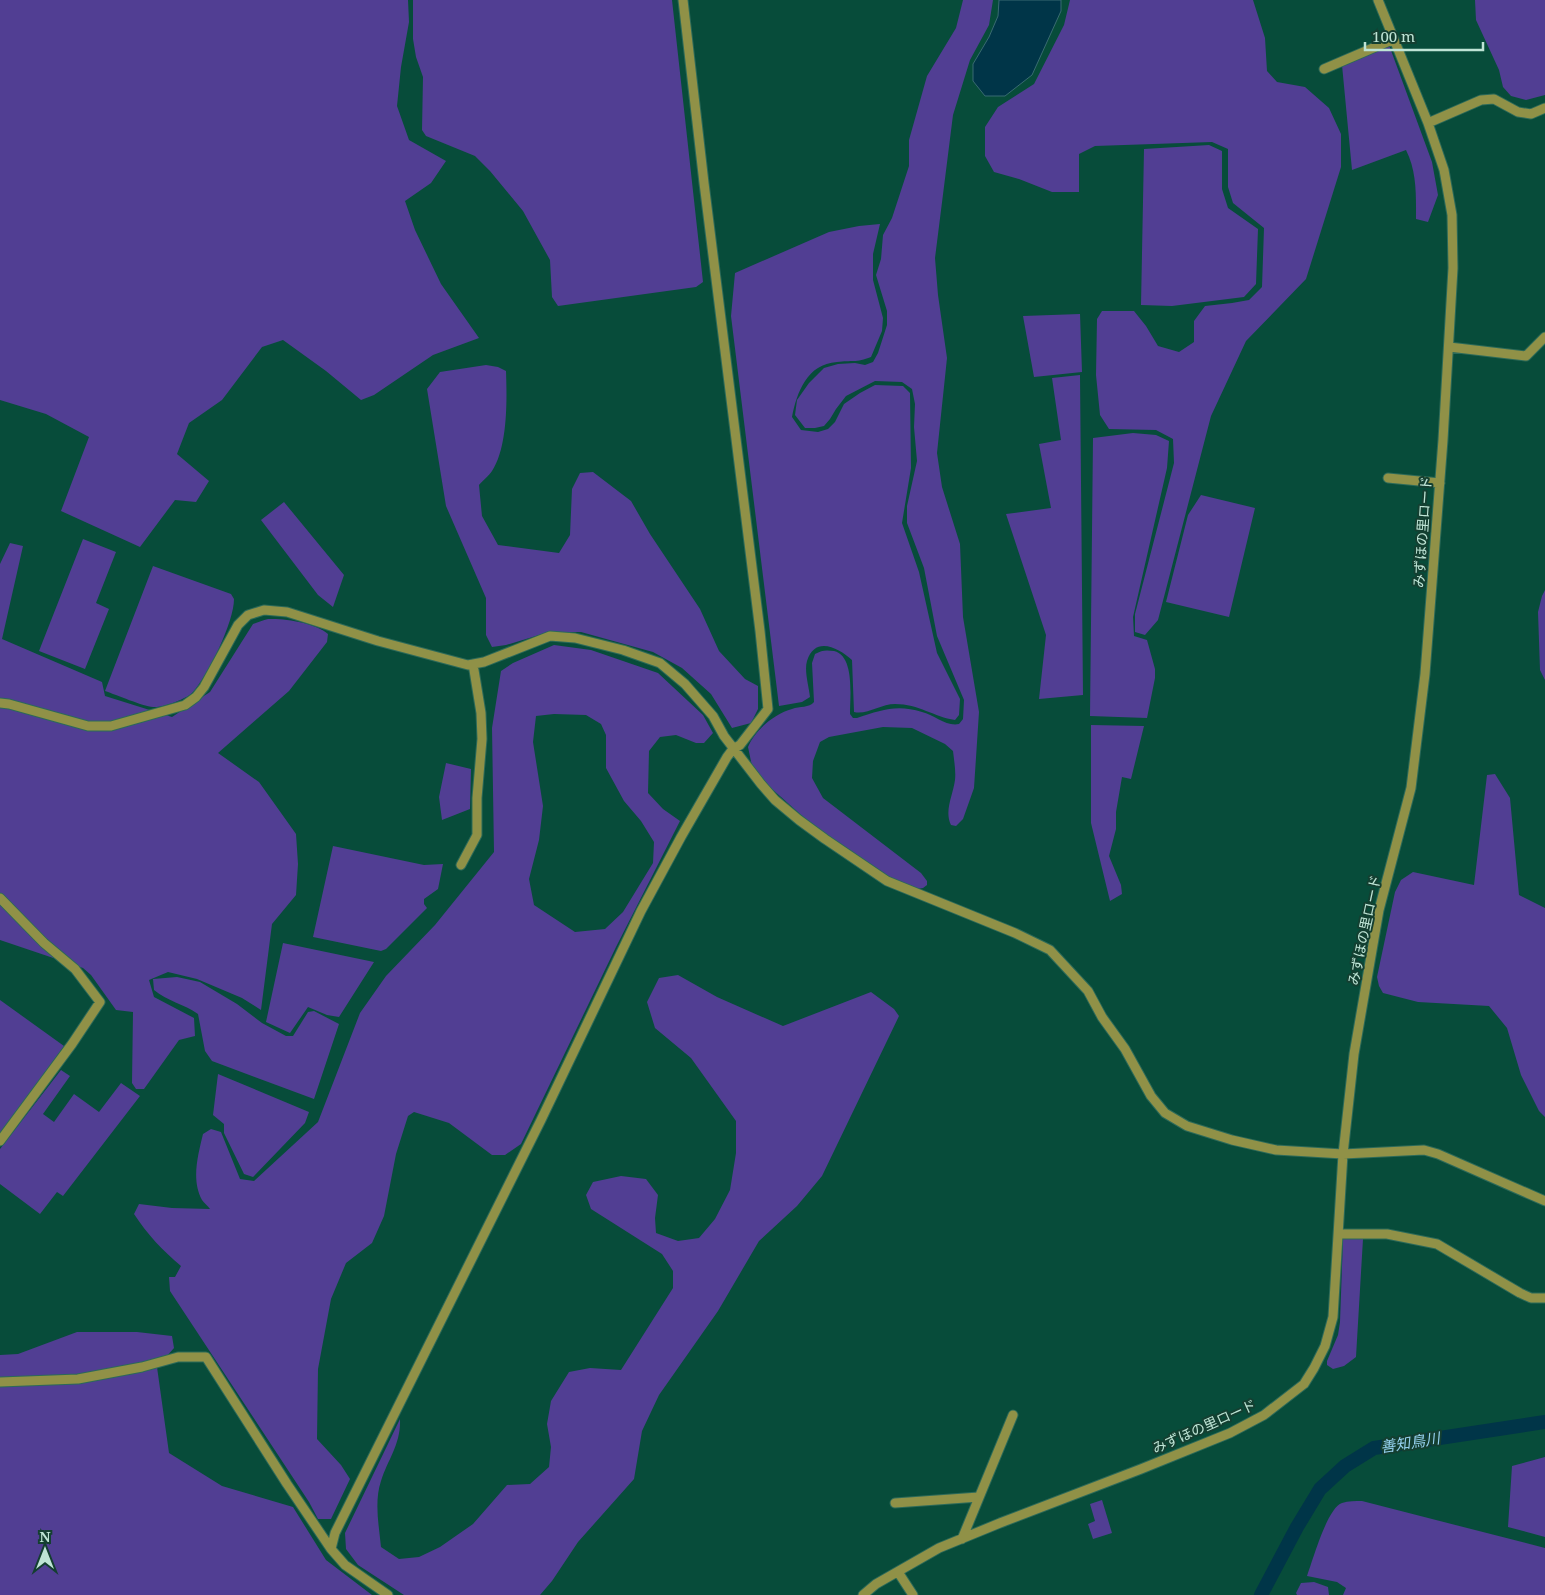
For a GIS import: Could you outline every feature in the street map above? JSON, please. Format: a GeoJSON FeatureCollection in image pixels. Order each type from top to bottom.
{"type":"FeatureCollection","features":[{"type":"Feature","properties":{"kind":"street"},"geometry":{"type":"LineString","coordinates":[[331,1549],[335,1533],[546,1111],[641,911],[681,837],[733,749],[740,744],[768,708],[704,183],[684,0]]}},
{"type":"Feature","properties":{"kind":"street","name":"みずほの里ロード"},"geometry":{"type":"LineString","coordinates":[[863,1595],[876,1584],[939,1548],[1230,1433],[1264,1415],[1304,1384],[1325,1346],[1333,1317],[1343,1154],[1354,1054],[1379,910],[1411,788],[1426,674],[1453,268],[1452,214],[1444,170],[1428,123],[1378,0]]}},
{"type":"Feature","properties":{"kind":"street"},"geometry":{"type":"LineString","coordinates":[[1324,69],[1394,39]]}},
{"type":"Feature","properties":{"kind":"street"},"geometry":{"type":"LineString","coordinates":[[1428,123],[1482,100],[1494,98],[1518,112],[1531,114],[1545,108]]}},
{"type":"Feature","properties":{"kind":"street"},"geometry":{"type":"LineString","coordinates":[[1449,347],[1526,356],[1545,337]]}},
{"type":"Feature","properties":{"kind":"street"},"geometry":{"type":"LineString","coordinates":[[1388,478],[1440,483]]}},
{"type":"Feature","properties":{"kind":"street"},"geometry":{"type":"LineString","coordinates":[[0,703],[88,726],[111,726],[186,705],[196,697],[204,686],[238,625],[248,615],[264,610],[287,612],[468,665],[484,662],[550,636],[575,638],[623,650],[660,663],[685,684],[713,716],[733,749],[776,800],[805,825],[887,881],[1015,933],[1050,950],[1088,991],[1102,1018],[1125,1049],[1150,1096],[1164,1113],[1187,1126],[1232,1140],[1276,1150],[1343,1154],[1424,1150],[1438,1154],[1545,1201]]}},
{"type":"Feature","properties":{"kind":"street"},"geometry":{"type":"LineString","coordinates":[[461,866],[478,835],[477,798],[482,722],[473,664]]}},
{"type":"Feature","properties":{"kind":"street"},"geometry":{"type":"LineString","coordinates":[[0,898],[44,944],[75,969],[100,1002],[72,1044],[0,1140]]}},
{"type":"Feature","properties":{"kind":"street"},"geometry":{"type":"LineString","coordinates":[[1338,1234],[1387,1234],[1438,1244],[1525,1296],[1545,1298]]}},
{"type":"Feature","properties":{"kind":"street"},"geometry":{"type":"LineString","coordinates":[[0,1382],[78,1379],[178,1358],[206,1358],[287,1484],[344,1566],[388,1595]]}},
{"type":"Feature","properties":{"kind":"street"},"geometry":{"type":"LineString","coordinates":[[962,1539],[1013,1415]]}},
{"type":"Feature","properties":{"kind":"street"},"geometry":{"type":"LineString","coordinates":[[895,1503],[979,1497]]}},
{"type":"Feature","properties":{"kind":"street"},"geometry":{"type":"LineString","coordinates":[[898,1572],[913,1595]]}},
{"type":"Feature","properties":{"kind":"shaded area"},"geometry":{"type":"Polygon","coordinates":[[[0,0],[408,0],[409,22],[401,67],[397,106],[409,140],[446,161],[431,183],[405,201],[415,230],[441,284],[479,338],[433,355],[374,395],[361,400],[326,371],[283,340],[262,347],[222,400],[189,423],[177,454],[209,481],[196,502],[175,500],[140,547],[61,511],[89,437],[46,414],[0,400],[0,0]]]}},
{"type":"Feature","properties":{"kind":"shaded area"},"geometry":{"type":"Polygon","coordinates":[[[413,0],[672,0],[703,282],[696,287],[558,306],[552,297],[550,260],[523,211],[475,156],[426,136],[422,130],[423,77],[416,57],[413,39],[413,0]]]}},
{"type":"Feature","properties":{"kind":"shaded area"},"geometry":{"type":"Polygon","coordinates":[[[963,0],[993,0],[989,25],[970,60],[953,115],[935,258],[947,358],[937,453],[942,487],[960,544],[963,617],[979,712],[974,788],[963,819],[956,826],[951,825],[948,814],[955,777],[953,751],[945,744],[912,728],[883,727],[829,737],[820,742],[813,761],[812,778],[823,798],[921,873],[927,881],[927,885],[917,889],[887,877],[818,830],[761,779],[752,766],[748,747],[760,729],[772,719],[785,711],[807,706],[814,702],[812,663],[815,654],[824,651],[834,651],[841,654],[845,661],[850,678],[850,714],[853,718],[882,710],[905,708],[922,712],[950,724],[959,724],[963,719],[964,700],[937,636],[924,568],[907,523],[907,506],[917,461],[914,427],[915,404],[912,389],[902,382],[875,381],[846,396],[824,426],[815,428],[805,428],[795,415],[797,400],[809,383],[824,368],[838,364],[855,363],[865,365],[873,362],[878,353],[887,325],[887,311],[876,275],[881,259],[883,235],[892,218],[909,166],[909,140],[927,76],[956,28],[963,0]]]}},
{"type":"Feature","properties":{"kind":"shaded area"},"geometry":{"type":"Polygon","coordinates":[[[1070,0],[1253,0],[1265,38],[1267,71],[1277,82],[1305,87],[1329,108],[1341,134],[1341,167],[1306,279],[1246,341],[1211,416],[1158,620],[1145,635],[1135,632],[1135,614],[1174,463],[1173,439],[1156,430],[1109,429],[1100,415],[1096,375],[1097,319],[1102,311],[1134,311],[1158,346],[1179,352],[1194,342],[1194,321],[1205,306],[1249,300],[1262,287],[1264,228],[1233,203],[1228,187],[1228,149],[1212,142],[1095,146],[1079,154],[1079,192],[1052,192],[1019,179],[994,172],[985,156],[985,127],[998,107],[1034,84],[1064,25],[1070,0]]]}},
{"type":"Feature","properties":{"kind":"shaded area"},"geometry":{"type":"Polygon","coordinates":[[[1475,0],[1545,0],[1545,95],[1526,100],[1511,96],[1503,87],[1499,70],[1476,20],[1475,0]]]}},
{"type":"Feature","properties":{"kind":"shaded area"},"geometry":{"type":"Polygon","coordinates":[[[1389,45],[1432,162],[1438,195],[1428,222],[1416,219],[1414,175],[1406,150],[1352,170],[1342,65],[1389,45]]]}},
{"type":"Feature","properties":{"kind":"shaded area"},"geometry":{"type":"Polygon","coordinates":[[[1209,145],[1222,151],[1222,189],[1228,208],[1258,229],[1256,284],[1244,297],[1172,306],[1141,305],[1144,149],[1209,145]]]}},
{"type":"Feature","properties":{"kind":"shaded area"},"geometry":{"type":"Polygon","coordinates":[[[880,224],[873,254],[873,280],[883,318],[882,331],[871,357],[858,361],[842,361],[827,364],[818,368],[805,381],[797,398],[792,417],[801,430],[818,432],[828,429],[835,422],[844,404],[875,385],[903,386],[910,393],[911,468],[902,523],[919,572],[937,653],[960,699],[959,715],[955,720],[912,706],[895,704],[859,713],[854,712],[852,660],[841,651],[828,646],[816,648],[807,661],[806,674],[810,697],[802,702],[779,706],[731,316],[735,273],[829,232],[880,224]]]}},
{"type":"Feature","properties":{"kind":"shaded area"},"geometry":{"type":"Polygon","coordinates":[[[1080,314],[1082,372],[1034,377],[1023,316],[1080,314]]]}},
{"type":"Feature","properties":{"kind":"shaded area"},"geometry":{"type":"Polygon","coordinates":[[[486,365],[498,367],[506,371],[505,422],[501,449],[492,471],[479,485],[482,516],[498,545],[559,553],[570,535],[572,489],[580,473],[593,472],[631,501],[650,534],[700,609],[719,651],[745,679],[758,686],[758,709],[751,723],[732,728],[711,694],[682,668],[653,652],[581,632],[549,632],[506,645],[492,647],[486,635],[486,598],[446,506],[427,389],[440,372],[486,365]]]}},
{"type":"Feature","properties":{"kind":"shaded area"},"geometry":{"type":"Polygon","coordinates":[[[1080,375],[1083,695],[1039,699],[1046,635],[1006,514],[1051,508],[1039,444],[1061,440],[1052,378],[1080,375]]]}},
{"type":"Feature","properties":{"kind":"shaded area"},"geometry":{"type":"Polygon","coordinates":[[[1133,433],[1156,435],[1169,441],[1167,468],[1133,617],[1134,636],[1147,640],[1155,669],[1155,678],[1147,718],[1090,716],[1093,438],[1133,433]]]}},
{"type":"Feature","properties":{"kind":"shaded area"},"geometry":{"type":"Polygon","coordinates":[[[1201,495],[1255,508],[1229,617],[1166,602],[1188,515],[1201,495]]]}},
{"type":"Feature","properties":{"kind":"shaded area"},"geometry":{"type":"Polygon","coordinates":[[[284,502],[344,575],[333,607],[318,595],[261,520],[284,502]]]}},
{"type":"Feature","properties":{"kind":"shaded area"},"geometry":{"type":"Polygon","coordinates":[[[83,539],[116,552],[96,603],[109,609],[85,669],[39,651],[83,539]]]}},
{"type":"Feature","properties":{"kind":"shaded area"},"geometry":{"type":"Polygon","coordinates":[[[10,543],[23,546],[2,639],[102,682],[105,696],[172,717],[210,692],[253,624],[268,619],[291,620],[316,627],[328,634],[327,642],[289,691],[218,753],[259,782],[296,834],[298,864],[296,895],[272,924],[261,1010],[242,998],[197,979],[168,972],[149,980],[154,997],[194,1018],[195,1036],[179,1040],[144,1089],[136,1089],[132,1083],[133,1012],[116,1010],[91,975],[83,968],[0,940],[0,564],[10,543]]]}},
{"type":"Feature","properties":{"kind":"shaded area"},"geometry":{"type":"Polygon","coordinates":[[[153,566],[231,594],[234,599],[230,621],[225,634],[212,662],[198,685],[185,698],[157,707],[136,703],[105,691],[153,566]]]}},
{"type":"Feature","properties":{"kind":"shaded area"},"geometry":{"type":"Polygon","coordinates":[[[1545,590],[1545,680],[1540,670],[1538,612],[1545,590]]]}},
{"type":"Feature","properties":{"kind":"shaded area"},"geometry":{"type":"Polygon","coordinates":[[[554,645],[591,650],[658,673],[703,715],[713,733],[704,743],[696,743],[676,735],[660,737],[649,751],[648,793],[663,809],[680,821],[616,947],[521,1144],[505,1155],[492,1155],[449,1123],[414,1112],[408,1116],[396,1154],[384,1216],[372,1243],[346,1263],[331,1299],[318,1369],[317,1439],[341,1465],[350,1479],[331,1519],[318,1519],[309,1502],[170,1291],[169,1277],[175,1277],[181,1266],[156,1242],[134,1214],[139,1204],[172,1208],[210,1209],[202,1200],[196,1176],[203,1134],[211,1129],[221,1132],[240,1179],[254,1181],[318,1122],[360,1013],[386,976],[435,925],[494,852],[492,728],[501,671],[513,663],[554,645]],[[554,714],[536,716],[533,742],[543,806],[539,840],[529,879],[534,905],[575,932],[605,929],[623,912],[653,863],[654,842],[641,821],[624,801],[606,768],[606,735],[601,724],[586,715],[554,714]]]}},
{"type":"Feature","properties":{"kind":"shaded area"},"geometry":{"type":"Polygon","coordinates":[[[1091,725],[1144,726],[1131,779],[1122,777],[1116,812],[1116,829],[1109,856],[1121,885],[1122,894],[1110,901],[1091,823],[1091,725]]]}},
{"type":"Feature","properties":{"kind":"shaded area"},"geometry":{"type":"Polygon","coordinates":[[[446,763],[471,769],[470,809],[442,820],[439,797],[446,763]]]}},
{"type":"Feature","properties":{"kind":"shaded area"},"geometry":{"type":"Polygon","coordinates":[[[1495,774],[1510,798],[1519,895],[1545,908],[1545,1117],[1539,1111],[1521,1075],[1507,1028],[1489,1006],[1418,1002],[1383,993],[1377,977],[1395,892],[1401,880],[1413,872],[1474,885],[1487,775],[1495,774]]]}},
{"type":"Feature","properties":{"kind":"shaded area"},"geometry":{"type":"Polygon","coordinates":[[[333,846],[424,865],[443,864],[438,889],[424,899],[424,904],[427,908],[386,949],[381,951],[313,937],[333,846]]]}},
{"type":"Feature","properties":{"kind":"shaded area"},"geometry":{"type":"Polygon","coordinates":[[[283,943],[374,962],[339,1017],[327,1015],[308,1007],[290,1033],[266,1022],[283,943]]]}},
{"type":"Feature","properties":{"kind":"shaded area"},"geometry":{"type":"Polygon","coordinates":[[[678,975],[717,997],[783,1026],[871,992],[894,1009],[899,1016],[822,1176],[797,1206],[759,1241],[718,1311],[659,1395],[642,1431],[634,1479],[578,1542],[552,1581],[540,1595],[404,1595],[358,1565],[346,1549],[345,1533],[400,1419],[400,1428],[394,1451],[381,1481],[377,1506],[381,1547],[399,1559],[419,1557],[440,1547],[473,1524],[507,1485],[530,1484],[549,1467],[551,1447],[547,1424],[551,1401],[569,1372],[590,1368],[621,1370],[673,1288],[673,1271],[662,1254],[591,1209],[586,1195],[593,1182],[621,1176],[646,1179],[658,1195],[655,1218],[656,1233],[678,1241],[699,1238],[715,1219],[730,1190],[736,1153],[736,1121],[691,1058],[655,1028],[647,1002],[659,978],[678,975]]]}},
{"type":"Feature","properties":{"kind":"shaded area"},"geometry":{"type":"Polygon","coordinates":[[[177,977],[200,982],[237,1004],[262,1023],[286,1036],[293,1036],[308,1012],[314,1011],[339,1024],[314,1099],[212,1061],[205,1051],[198,1014],[154,990],[153,979],[177,977]]]}},
{"type":"Feature","properties":{"kind":"shaded area"},"geometry":{"type":"Polygon","coordinates":[[[0,1000],[64,1046],[0,1134],[0,1000]]]}},
{"type":"Feature","properties":{"kind":"shaded area"},"geometry":{"type":"Polygon","coordinates":[[[61,1070],[70,1076],[43,1114],[54,1122],[74,1094],[99,1112],[121,1083],[140,1096],[63,1196],[57,1192],[40,1214],[0,1184],[0,1149],[61,1070]]]}},
{"type":"Feature","properties":{"kind":"shaded area"},"geometry":{"type":"Polygon","coordinates":[[[218,1074],[309,1112],[305,1123],[253,1177],[244,1174],[224,1133],[224,1124],[213,1115],[218,1074]]]}},
{"type":"Feature","properties":{"kind":"shaded area"},"geometry":{"type":"Polygon","coordinates":[[[1343,1239],[1363,1239],[1356,1357],[1344,1366],[1333,1369],[1327,1365],[1327,1361],[1338,1335],[1340,1322],[1343,1239]]]}},
{"type":"Feature","properties":{"kind":"shaded area"},"geometry":{"type":"Polygon","coordinates":[[[77,1332],[137,1332],[172,1336],[174,1348],[157,1367],[169,1453],[222,1486],[293,1507],[326,1560],[372,1595],[0,1595],[0,1355],[18,1354],[77,1332]]]}},
{"type":"Feature","properties":{"kind":"shaded area"},"geometry":{"type":"Polygon","coordinates":[[[1545,1457],[1545,1537],[1508,1527],[1512,1466],[1545,1457]]]}},
{"type":"Feature","properties":{"kind":"shaded area"},"geometry":{"type":"Polygon","coordinates":[[[1102,1500],[1112,1533],[1093,1539],[1088,1524],[1095,1521],[1090,1504],[1102,1500]]]}},
{"type":"Feature","properties":{"kind":"shaded area"},"geometry":{"type":"Polygon","coordinates":[[[1362,1501],[1545,1548],[1545,1595],[1343,1595],[1346,1588],[1337,1582],[1307,1576],[1326,1524],[1336,1507],[1344,1502],[1362,1501]]]}},
{"type":"Feature","properties":{"kind":"shaded area"},"geometry":{"type":"Polygon","coordinates":[[[1314,1582],[1328,1587],[1329,1595],[1297,1595],[1296,1593],[1301,1583],[1314,1582]]]}},
{"type":"Feature","properties":{"kind":"water"},"geometry":{"type":"Polygon","coordinates":[[[999,0],[1061,0],[1061,11],[1032,75],[1005,96],[985,96],[973,81],[973,64],[989,37],[998,16],[999,0]]]}},
{"type":"Feature","properties":{"kind":"waterway","name":"善知鳥川"},"geometry":{"type":"LineString","coordinates":[[1261,1595],[1297,1527],[1320,1489],[1345,1466],[1374,1448],[1545,1422]]}}]}
